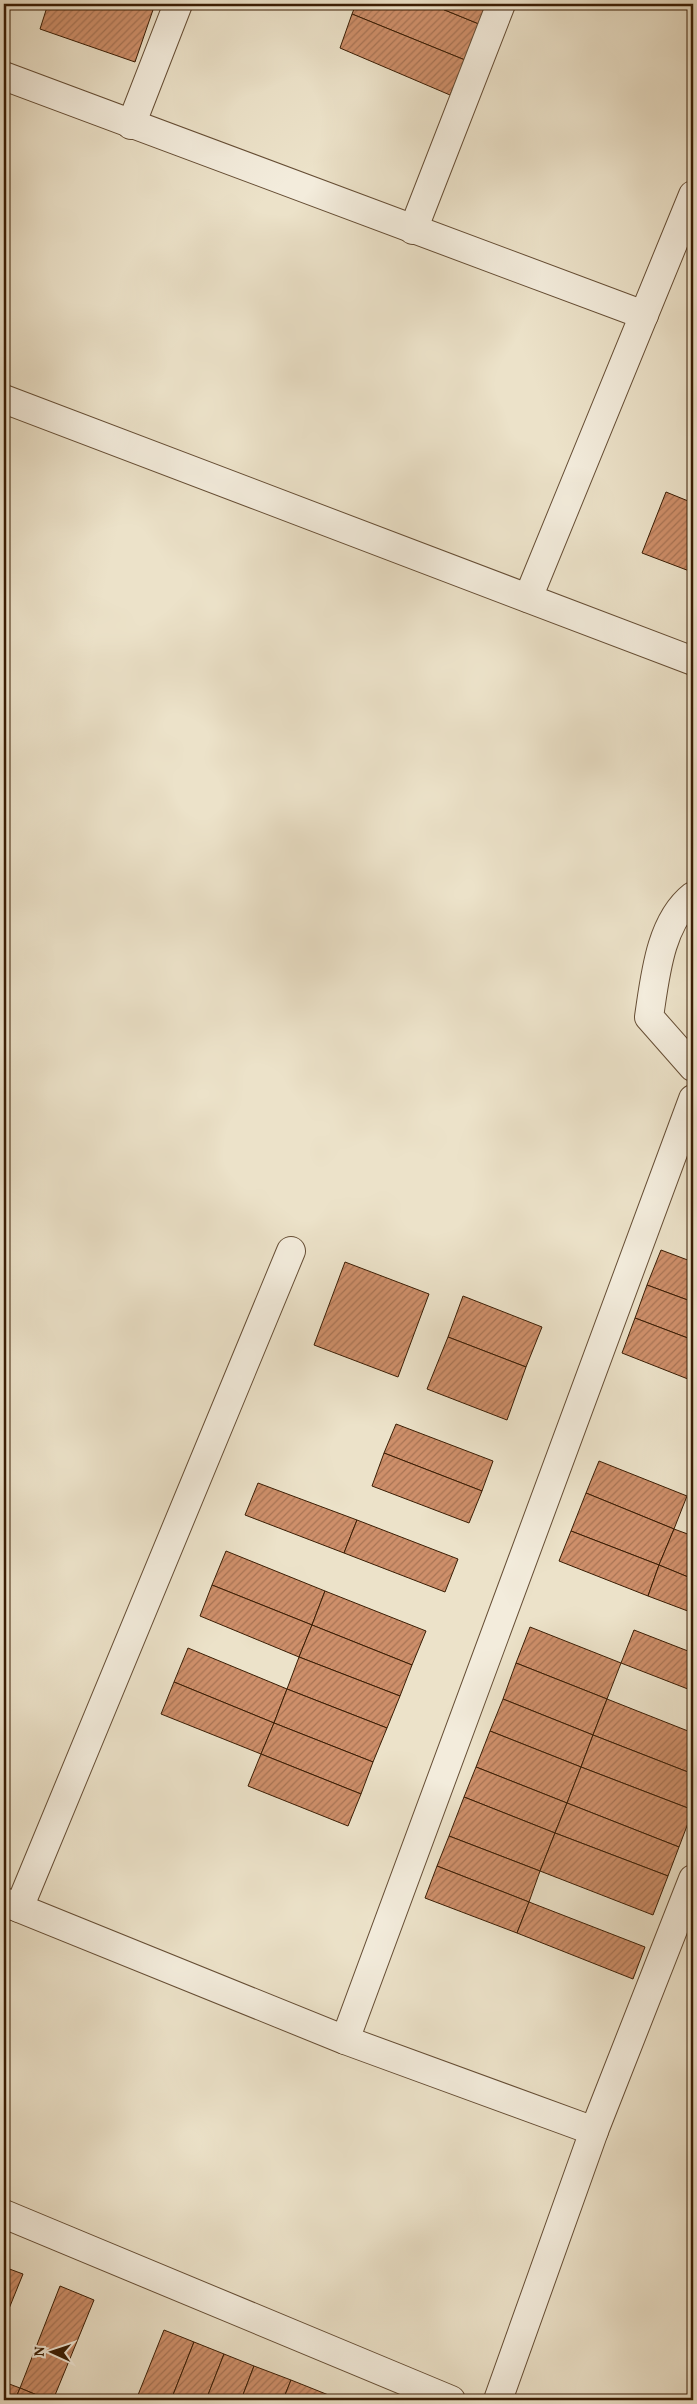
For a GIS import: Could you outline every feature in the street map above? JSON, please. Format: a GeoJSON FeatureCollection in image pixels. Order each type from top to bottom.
{"type":"FeatureCollection","features":[{"type":"Feature","properties":{"kind":"street"},"geometry":{"type":"LineString","coordinates":[[131,125],[178,4]]}},
{"type":"Feature","properties":{"kind":"street"},"geometry":{"type":"LineString","coordinates":[[413,230],[500,4]]}},
{"type":"Feature","properties":{"kind":"street"},"geometry":{"type":"LineString","coordinates":[[4,76],[644,315]]}},
{"type":"Feature","properties":{"kind":"street"},"geometry":{"type":"LineString","coordinates":[[528,598],[693,195]]}},
{"type":"Feature","properties":{"kind":"street"},"geometry":{"type":"LineString","coordinates":[[4,399],[693,661]]}},
{"type":"Feature","properties":{"kind":"street"},"geometry":{"type":"LineString","coordinates":[[693,896],[682,905],[659,954],[649,1017],[693,1067]]}},
{"type":"Feature","properties":{"kind":"street"},"geometry":{"type":"LineString","coordinates":[[345,2040],[693,1099]]}},
{"type":"Feature","properties":{"kind":"street"},"geometry":{"type":"LineString","coordinates":[[291,1251],[11,1905],[345,2040],[594,2131]]}},
{"type":"Feature","properties":{"kind":"street"},"geometry":{"type":"LineString","coordinates":[[498,2400],[594,2131],[693,1879]]}},
{"type":"Feature","properties":{"kind":"street"},"geometry":{"type":"LineString","coordinates":[[4,2214],[451,2400]]}},
{"type":"Feature","properties":{"kind":"building"},"geometry":{"type":"Polygon","coordinates":[[[48,4],[155,4],[135,62],[40,29],[48,4]]]}},
{"type":"Feature","properties":{"kind":"building"},"geometry":{"type":"Polygon","coordinates":[[[356,4],[430,4],[479,24],[465,60],[352,14],[356,4]]]}},
{"type":"Feature","properties":{"kind":"building"},"geometry":{"type":"Polygon","coordinates":[[[430,4],[487,4],[479,24],[430,4]]]}},
{"type":"Feature","properties":{"kind":"building"},"geometry":{"type":"Polygon","coordinates":[[[352,14],[465,60],[450,95],[340,48],[352,14]]]}},
{"type":"Feature","properties":{"kind":"building"},"geometry":{"type":"Polygon","coordinates":[[[666,492],[693,503],[692,572],[642,553],[666,492]]]}},
{"type":"Feature","properties":{"kind":"building"},"geometry":{"type":"Polygon","coordinates":[[[661,1250],[693,1262],[693,1302],[647,1285],[661,1250]]]}},
{"type":"Feature","properties":{"kind":"building"},"geometry":{"type":"Polygon","coordinates":[[[345,1262],[429,1294],[398,1377],[314,1345],[345,1262]]]}},
{"type":"Feature","properties":{"kind":"building"},"geometry":{"type":"Polygon","coordinates":[[[647,1285],[693,1302],[693,1340],[635,1318],[647,1285]]]}},
{"type":"Feature","properties":{"kind":"building"},"geometry":{"type":"Polygon","coordinates":[[[463,1296],[542,1327],[526,1367],[448,1337],[463,1296]]]}},
{"type":"Feature","properties":{"kind":"building"},"geometry":{"type":"Polygon","coordinates":[[[635,1318],[693,1340],[693,1381],[622,1353],[635,1318]]]}},
{"type":"Feature","properties":{"kind":"building"},"geometry":{"type":"Polygon","coordinates":[[[448,1337],[526,1367],[507,1420],[427,1389],[448,1337]]]}},
{"type":"Feature","properties":{"kind":"building"},"geometry":{"type":"Polygon","coordinates":[[[396,1424],[493,1461],[482,1491],[384,1453],[396,1424]]]}},
{"type":"Feature","properties":{"kind":"building"},"geometry":{"type":"Polygon","coordinates":[[[384,1453],[482,1491],[469,1523],[372,1486],[384,1453]]]}},
{"type":"Feature","properties":{"kind":"building"},"geometry":{"type":"Polygon","coordinates":[[[599,1461],[687,1496],[674,1529],[586,1493],[599,1461]]]}},
{"type":"Feature","properties":{"kind":"building"},"geometry":{"type":"Polygon","coordinates":[[[258,1483],[357,1520],[344,1553],[245,1515],[258,1483]]]}},
{"type":"Feature","properties":{"kind":"building"},"geometry":{"type":"Polygon","coordinates":[[[586,1493],[674,1529],[659,1565],[571,1531],[586,1493]]]}},
{"type":"Feature","properties":{"kind":"building"},"geometry":{"type":"Polygon","coordinates":[[[357,1520],[458,1559],[445,1592],[344,1553],[357,1520]]]}},
{"type":"Feature","properties":{"kind":"building"},"geometry":{"type":"Polygon","coordinates":[[[674,1529],[693,1536],[693,1579],[659,1565],[674,1529]]]}},
{"type":"Feature","properties":{"kind":"building"},"geometry":{"type":"Polygon","coordinates":[[[571,1531],[659,1565],[648,1596],[559,1561],[571,1531]]]}},
{"type":"Feature","properties":{"kind":"building"},"geometry":{"type":"Polygon","coordinates":[[[226,1551],[325,1591],[312,1625],[212,1585],[226,1551]]]}},
{"type":"Feature","properties":{"kind":"building"},"geometry":{"type":"Polygon","coordinates":[[[659,1565],[693,1579],[693,1613],[648,1596],[659,1565]]]}},
{"type":"Feature","properties":{"kind":"building"},"geometry":{"type":"Polygon","coordinates":[[[212,1585],[312,1625],[299,1657],[200,1616],[212,1585]]]}},
{"type":"Feature","properties":{"kind":"building"},"geometry":{"type":"Polygon","coordinates":[[[325,1591],[426,1631],[412,1665],[312,1625],[325,1591]]]}},
{"type":"Feature","properties":{"kind":"building"},"geometry":{"type":"Polygon","coordinates":[[[312,1625],[412,1665],[400,1696],[299,1657],[312,1625]]]}},
{"type":"Feature","properties":{"kind":"building"},"geometry":{"type":"Polygon","coordinates":[[[530,1627],[621,1663],[607,1699],[516,1663],[530,1627]]]}},
{"type":"Feature","properties":{"kind":"building"},"geometry":{"type":"Polygon","coordinates":[[[634,1630],[693,1653],[693,1691],[621,1663],[634,1630]]]}},
{"type":"Feature","properties":{"kind":"building"},"geometry":{"type":"Polygon","coordinates":[[[188,1648],[287,1689],[274,1723],[174,1682],[188,1648]]]}},
{"type":"Feature","properties":{"kind":"building"},"geometry":{"type":"Polygon","coordinates":[[[299,1657],[400,1696],[387,1728],[287,1689],[299,1657]]]}},
{"type":"Feature","properties":{"kind":"building"},"geometry":{"type":"Polygon","coordinates":[[[516,1663],[607,1699],[593,1735],[503,1699],[516,1663]]]}},
{"type":"Feature","properties":{"kind":"building"},"geometry":{"type":"Polygon","coordinates":[[[174,1682],[274,1723],[261,1754],[161,1714],[174,1682]]]}},
{"type":"Feature","properties":{"kind":"building"},"geometry":{"type":"Polygon","coordinates":[[[287,1689],[387,1728],[373,1762],[274,1723],[287,1689]]]}},
{"type":"Feature","properties":{"kind":"building"},"geometry":{"type":"Polygon","coordinates":[[[503,1699],[593,1735],[581,1767],[490,1731],[503,1699]]]}},
{"type":"Feature","properties":{"kind":"building"},"geometry":{"type":"Polygon","coordinates":[[[607,1699],[693,1733],[693,1774],[593,1735],[607,1699]]]}},
{"type":"Feature","properties":{"kind":"building"},"geometry":{"type":"Polygon","coordinates":[[[274,1723],[373,1762],[361,1794],[261,1754],[274,1723]]]}},
{"type":"Feature","properties":{"kind":"building"},"geometry":{"type":"Polygon","coordinates":[[[490,1731],[581,1767],[567,1803],[476,1767],[490,1731]]]}},
{"type":"Feature","properties":{"kind":"building"},"geometry":{"type":"Polygon","coordinates":[[[593,1735],[693,1774],[693,1810],[581,1767],[593,1735]]]}},
{"type":"Feature","properties":{"kind":"building"},"geometry":{"type":"Polygon","coordinates":[[[261,1754],[361,1794],[348,1826],[248,1786],[261,1754]]]}},
{"type":"Feature","properties":{"kind":"building"},"geometry":{"type":"Polygon","coordinates":[[[476,1767],[567,1803],[555,1833],[464,1797],[476,1767]]]}},
{"type":"Feature","properties":{"kind":"building"},"geometry":{"type":"Polygon","coordinates":[[[581,1767],[693,1810],[679,1847],[567,1803],[581,1767]]]}},
{"type":"Feature","properties":{"kind":"building"},"geometry":{"type":"Polygon","coordinates":[[[464,1797],[555,1833],[540,1871],[449,1836],[464,1797]]]}},
{"type":"Feature","properties":{"kind":"building"},"geometry":{"type":"Polygon","coordinates":[[[567,1803],[679,1847],[668,1876],[555,1833],[567,1803]]]}},
{"type":"Feature","properties":{"kind":"building"},"geometry":{"type":"Polygon","coordinates":[[[555,1833],[668,1876],[653,1915],[540,1871],[555,1833]]]}},
{"type":"Feature","properties":{"kind":"building"},"geometry":{"type":"Polygon","coordinates":[[[449,1836],[540,1871],[529,1902],[437,1866],[449,1836]]]}},
{"type":"Feature","properties":{"kind":"building"},"geometry":{"type":"Polygon","coordinates":[[[437,1866],[529,1902],[517,1933],[425,1898],[437,1866]]]}},
{"type":"Feature","properties":{"kind":"building"},"geometry":{"type":"Polygon","coordinates":[[[529,1902],[645,1947],[633,1979],[517,1933],[529,1902]]]}},
{"type":"Feature","properties":{"kind":"building"},"geometry":{"type":"Polygon","coordinates":[[[4,2267],[23,2274],[4,2321],[4,2267]]]}},
{"type":"Feature","properties":{"kind":"building"},"geometry":{"type":"Polygon","coordinates":[[[60,2286],[94,2300],[53,2400],[49,2400],[20,2388],[60,2286]]]}},
{"type":"Feature","properties":{"kind":"building"},"geometry":{"type":"Polygon","coordinates":[[[164,2330],[194,2342],[171,2400],[136,2400],[164,2330]]]}},
{"type":"Feature","properties":{"kind":"building"},"geometry":{"type":"Polygon","coordinates":[[[194,2342],[224,2354],[206,2400],[171,2400],[194,2342]]]}},
{"type":"Feature","properties":{"kind":"building"},"geometry":{"type":"Polygon","coordinates":[[[224,2354],[254,2366],[241,2400],[206,2400],[224,2354]]]}},
{"type":"Feature","properties":{"kind":"building"},"geometry":{"type":"Polygon","coordinates":[[[254,2366],[291,2380],[283,2400],[241,2400],[254,2366]]]}},
{"type":"Feature","properties":{"kind":"building"},"geometry":{"type":"Polygon","coordinates":[[[291,2380],[336,2398],[335,2400],[283,2400],[291,2380]]]}},
{"type":"Feature","properties":{"kind":"building"},"geometry":{"type":"Polygon","coordinates":[[[4,2382],[20,2388],[15,2400],[4,2400],[4,2382]]]}},
{"type":"Feature","properties":{"kind":"building"},"geometry":{"type":"Polygon","coordinates":[[[20,2388],[49,2400],[15,2400],[20,2388]]]}}]}
